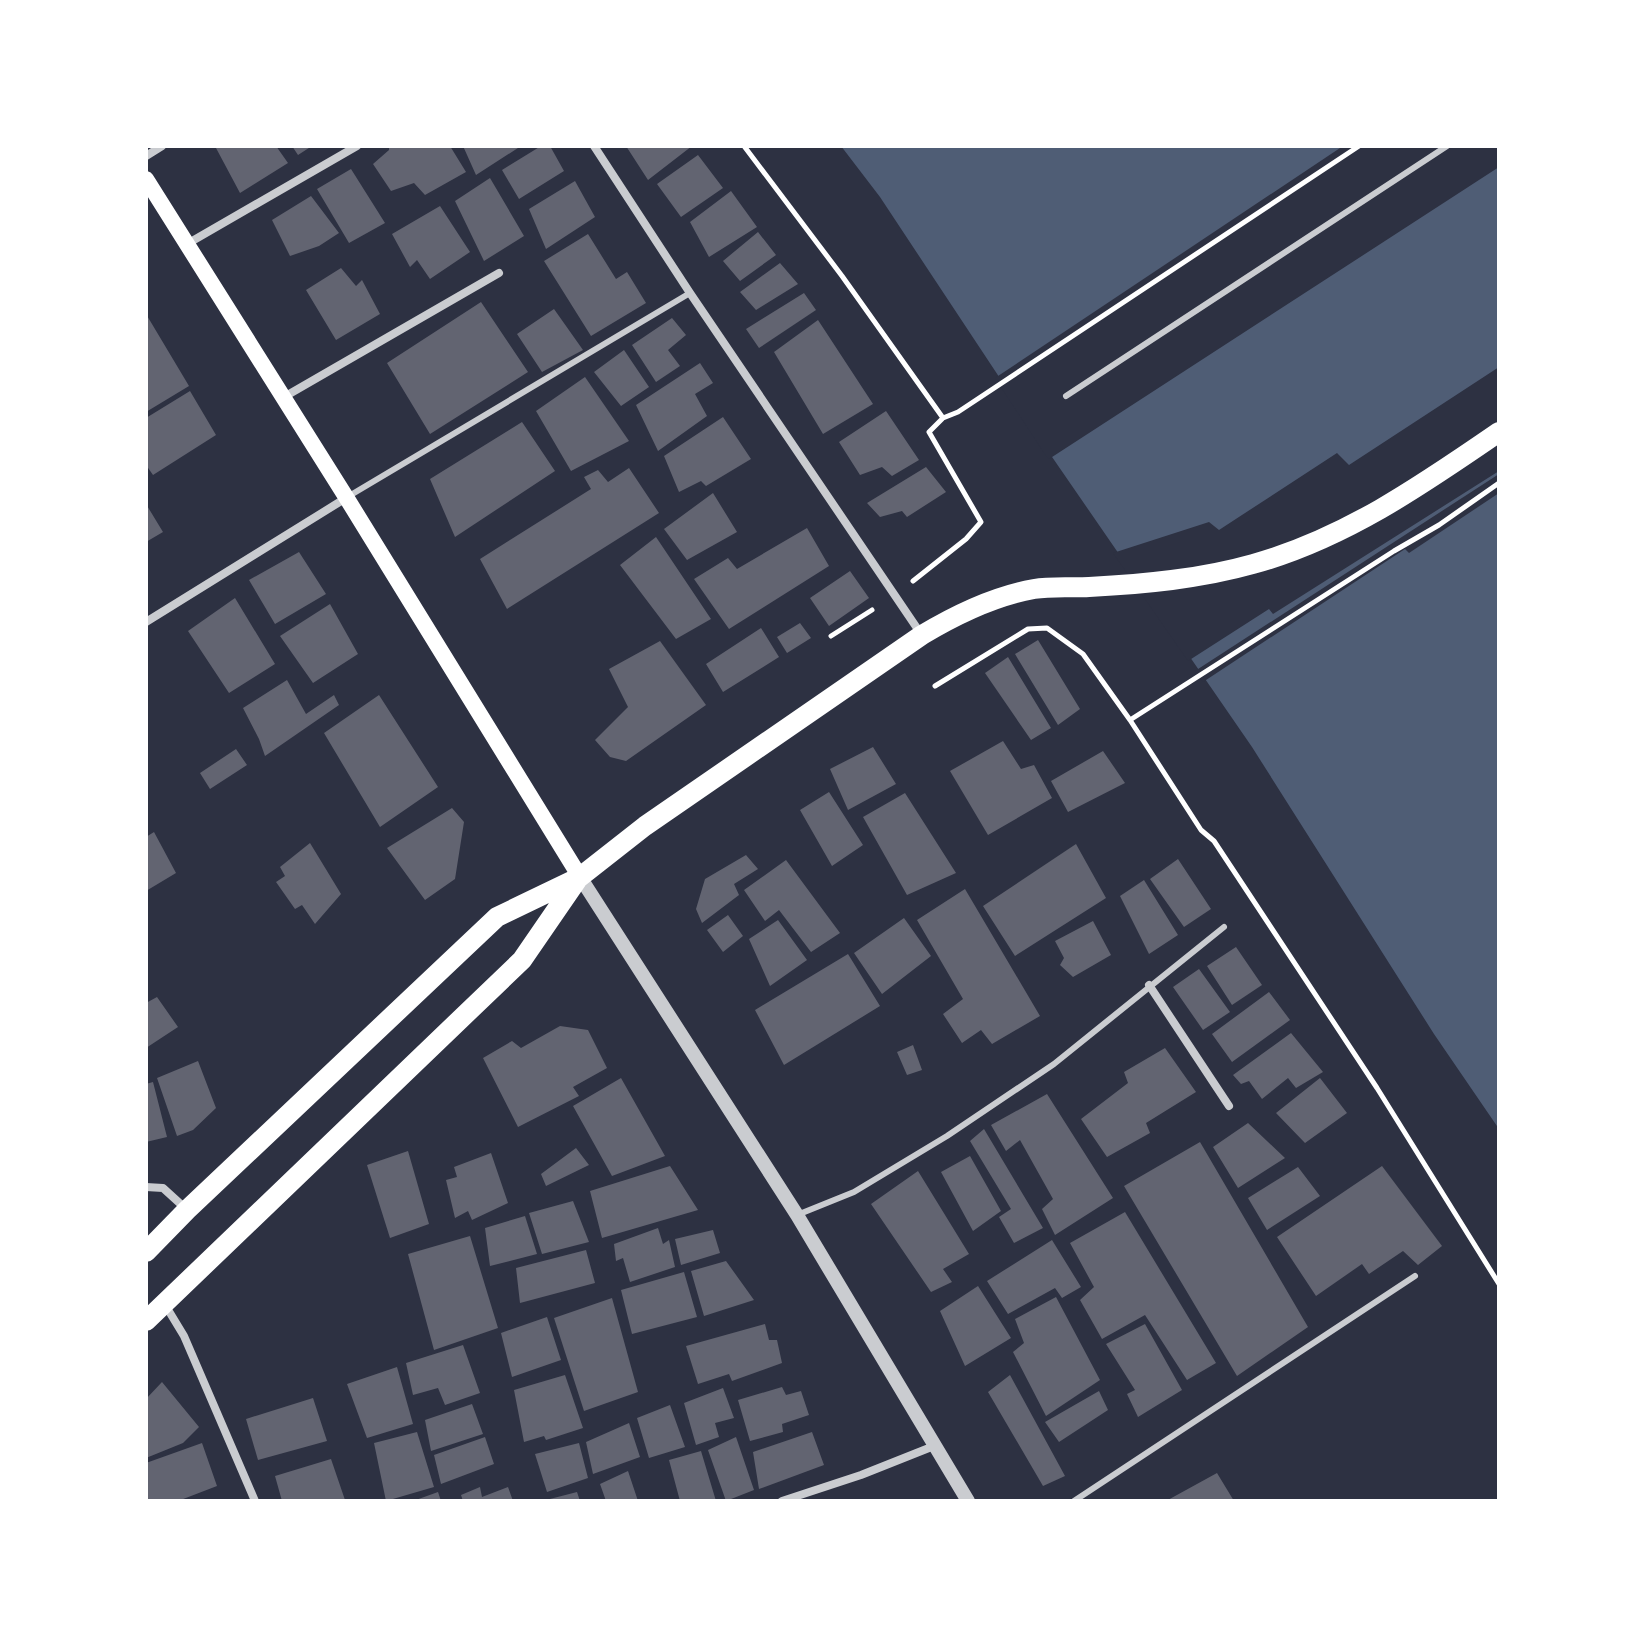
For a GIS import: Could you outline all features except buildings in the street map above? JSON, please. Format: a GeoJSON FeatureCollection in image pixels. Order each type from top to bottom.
{"type":"FeatureCollection","features":[{"type":"Feature","properties":{"kind":"main road"},"geometry":{"type":"LineString","coordinates":[[146,179],[580,877]]}},
{"type":"Feature","properties":{"kind":"main road"},"geometry":{"type":"LineString","coordinates":[[146,1252],[497,917],[580,877],[645,826],[922,635],[962,612],[1036,589],[1145,583],[1199,575],[1252,565],[1316,544],[1375,513],[1499,432]]}},
{"type":"Feature","properties":{"kind":"main road"},"geometry":{"type":"LineString","coordinates":[[146,1321],[522,960],[580,877]]}},
{"type":"Feature","properties":{"kind":"street"},"geometry":{"type":"LineString","coordinates":[[146,156],[162,146]]}},
{"type":"Feature","properties":{"kind":"street"},"geometry":{"type":"LineString","coordinates":[[187,244],[357,146]]}},
{"type":"Feature","properties":{"kind":"street"},"geometry":{"type":"LineString","coordinates":[[594,146],[922,635]]}},
{"type":"Feature","properties":{"kind":"street"},"geometry":{"type":"LineString","coordinates":[[284,397],[499,273]]}},
{"type":"Feature","properties":{"kind":"street"},"geometry":{"type":"LineString","coordinates":[[146,622],[346,497]]}},
{"type":"Feature","properties":{"kind":"street"},"geometry":{"type":"LineString","coordinates":[[580,877],[797,1215],[968,1501]]}},
{"type":"Feature","properties":{"kind":"street"},"geometry":{"type":"LineString","coordinates":[[1149,985],[1229,1106]]}},
{"type":"Feature","properties":{"kind":"street"},"geometry":{"type":"LineString","coordinates":[[146,1187],[163,1188],[187,1210]]}},
{"type":"Feature","properties":{"kind":"street"},"geometry":{"type":"LineString","coordinates":[[164,1302],[184,1336],[255,1501]]}},
{"type":"Feature","properties":{"kind":"street"},"geometry":{"type":"LineString","coordinates":[[782,1501],[861,1475],[934,1446]]}},
{"type":"Feature","properties":{"kind":"lane"},"geometry":{"type":"LineString","coordinates":[[1066,396],[1447,146]]}},
{"type":"Feature","properties":{"kind":"lane"},"geometry":{"type":"LineString","coordinates":[[346,497],[690,293]]}},
{"type":"Feature","properties":{"kind":"lane"},"geometry":{"type":"LineString","coordinates":[[797,1215],[854,1192],[947,1136],[1054,1064],[1224,927]]}},
{"type":"Feature","properties":{"kind":"lane"},"geometry":{"type":"LineString","coordinates":[[1074,1501],[1415,1276]]}},
{"type":"Feature","properties":{"kind":"path"},"geometry":{"type":"LineString","coordinates":[[744,146],[943,418]]}},
{"type":"Feature","properties":{"kind":"path"},"geometry":{"type":"LineString","coordinates":[[981,522],[929,432],[943,418],[958,412],[1359,146]]}},
{"type":"Feature","properties":{"kind":"path"},"geometry":{"type":"LineString","coordinates":[[1130,720],[1439,525],[1499,483]]}},
{"type":"Feature","properties":{"kind":"path"},"geometry":{"type":"LineString","coordinates":[[935,686],[1028,629],[1047,628],[1083,654],[1201,830],[1214,841],[1258,906],[1377,1088],[1499,1284]]}},
{"type":"Feature","properties":{"kind":"path"},"geometry":{"type":"LineString","coordinates":[[1246,913],[1258,906]]}},
{"type":"Feature","properties":{"kind":"water"},"geometry":{"type":"Polygon","coordinates":[[[841,146],[1499,146],[1499,1129],[1434,1034],[1252,747],[1050,454],[880,197],[841,146]]]}},
{"type":"Feature","properties":{"kind":"pier"},"geometry":{"type":"Polygon","coordinates":[[[1343,146],[1499,146],[1499,167],[1049,459],[995,378],[1343,146]]]}},
{"type":"Feature","properties":{"kind":"pier"},"geometry":{"type":"Polygon","coordinates":[[[1499,367],[1499,471],[1273,614],[1269,609],[1188,661],[1113,553],[1209,522],[1219,530],[1337,453],[1349,465],[1499,367]]]}},
{"type":"Feature","properties":{"kind":"pier"},"geometry":{"type":"Polygon","coordinates":[[[1499,474],[1499,493],[1409,553],[1405,549],[1203,682],[1195,671],[1499,474]]]}}]}
